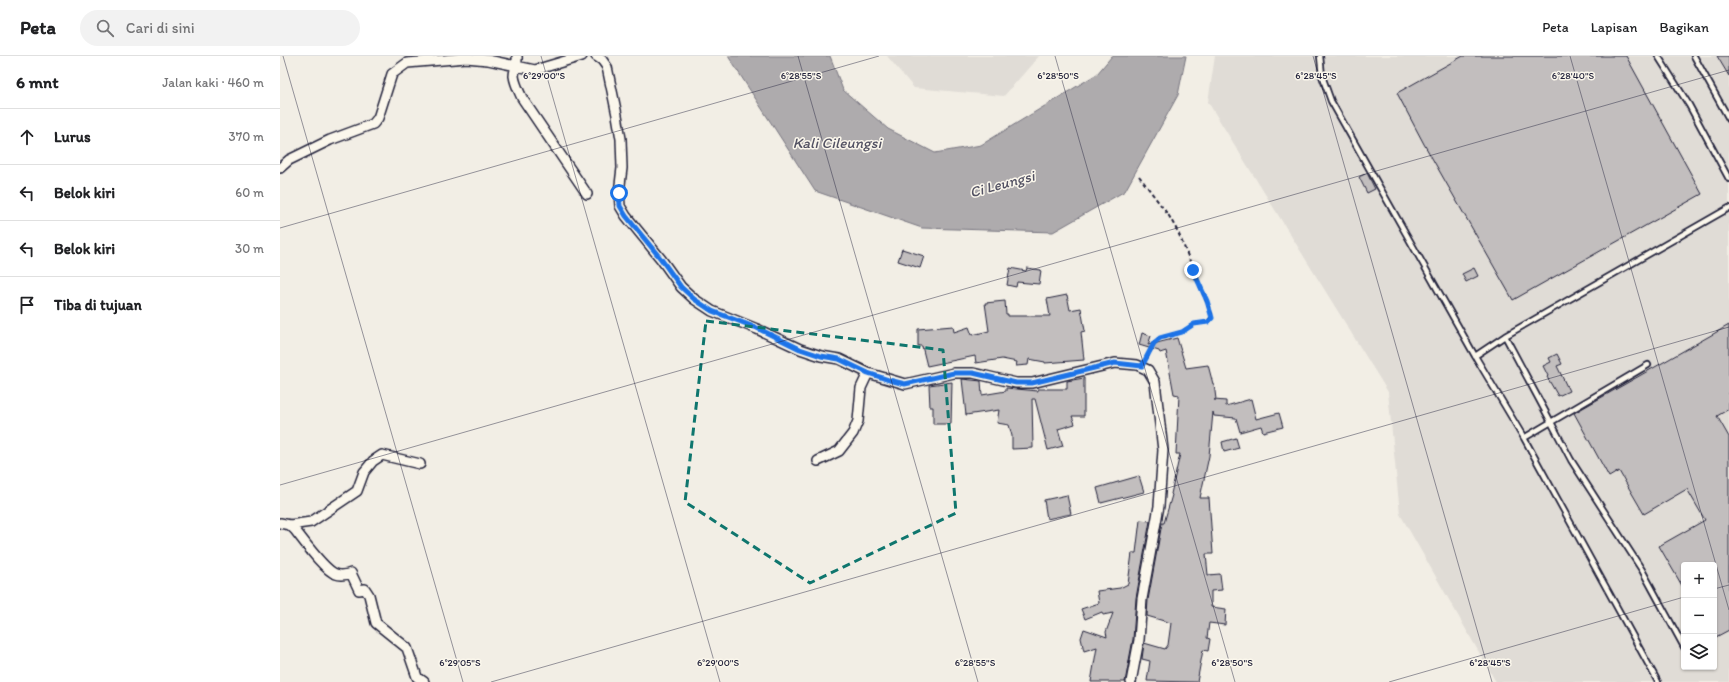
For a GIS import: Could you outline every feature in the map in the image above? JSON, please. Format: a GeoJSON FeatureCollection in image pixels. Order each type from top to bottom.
{"type":"FeatureCollection","features":[{"type":"Feature","properties":{"kind":"street"},"geometry":{"type":"LineString","coordinates":[[280,168],[289,160],[330,140],[368,127],[376,122],[392,74],[407,63],[466,58],[517,61],[535,70],[582,56]]}},
{"type":"Feature","properties":{"kind":"street"},"geometry":{"type":"LineString","coordinates":[[596,56],[606,63],[621,138],[622,168],[619,193],[620,206],[626,216],[661,259],[681,287],[694,299],[712,311],[757,328],[800,349],[821,356],[839,359],[868,373],[905,384],[960,373],[973,373],[1016,383],[1032,383],[1115,363],[1142,366],[1148,370],[1155,382],[1163,450],[1159,506],[1142,599],[1139,640],[1131,682]]}},
{"type":"Feature","properties":{"kind":"street"},"geometry":{"type":"LineString","coordinates":[[517,61],[514,74],[516,84],[522,98],[588,194]]}},
{"type":"Feature","properties":{"kind":"street"},"geometry":{"type":"LineString","coordinates":[[818,461],[839,451],[853,433],[858,421],[861,388],[868,373]]}},
{"type":"Feature","properties":{"kind":"street"},"geometry":{"type":"LineString","coordinates":[[280,523],[290,525],[311,522],[357,491],[364,472],[373,460],[382,455],[420,464]]}},
{"type":"Feature","properties":{"kind":"street"},"geometry":{"type":"LineString","coordinates":[[290,525],[334,574],[345,576],[351,573],[359,590],[365,589],[369,595],[376,623],[407,648],[417,677],[424,682]]}},
{"type":"Feature","properties":{"kind":"lane"},"geometry":{"type":"LineString","coordinates":[[1320,56],[1322,76],[1331,101],[1475,356],[1524,438],[1658,682]]}},
{"type":"Feature","properties":{"kind":"lane"},"geometry":{"type":"LineString","coordinates":[[1658,56],[1689,105],[1729,179]]}},
{"type":"Feature","properties":{"kind":"lane"},"geometry":{"type":"LineString","coordinates":[[1694,56],[1729,119]]}},
{"type":"Feature","properties":{"kind":"lane"},"geometry":{"type":"LineString","coordinates":[[1475,356],[1505,336],[1729,208]]}},
{"type":"Feature","properties":{"kind":"lane"},"geometry":{"type":"LineString","coordinates":[[1505,336],[1571,460],[1642,570],[1681,642]]}},
{"type":"Feature","properties":{"kind":"lane"},"geometry":{"type":"LineString","coordinates":[[1524,438],[1648,365]]}},
{"type":"Feature","properties":{"kind":"path"},"geometry":{"type":"LineString","coordinates":[[1139,176],[1169,216],[1178,232],[1212,315],[1208,322],[1194,324],[1182,332],[1160,338],[1154,343],[1142,366]]}},
{"type":"Feature","properties":{"kind":"highlighted area"},"geometry":{"type":"Polygon","coordinates":[[[706,321],[943,350],[956,513],[810,583],[685,502],[706,321]]]}},
{"type":"Feature","properties":{"kind":"shaded area"},"geometry":{"type":"Polygon","coordinates":[[[887,56],[1039,56],[1004,96],[914,88],[887,56]]]}},
{"type":"Feature","properties":{"kind":"shaded area"},"geometry":{"type":"Polygon","coordinates":[[[1215,56],[1729,56],[1729,682],[1496,682],[1400,514],[1388,392],[1208,102],[1215,56]]]}},
{"type":"Feature","properties":{"kind":"water"},"geometry":{"type":"Polygon","coordinates":[[[728,56],[830,56],[843,90],[888,129],[935,153],[981,145],[1097,74],[1112,56],[1186,56],[1178,95],[1125,191],[1053,232],[922,228],[815,191],[728,56]]]}},
{"type":"Feature","properties":{"kind":"building"},"geometry":{"type":"Polygon","coordinates":[[[1463,56],[1626,56],[1702,194],[1513,300],[1424,144],[1397,93],[1463,56]]]}},
{"type":"Feature","properties":{"kind":"building"},"geometry":{"type":"Polygon","coordinates":[[[1717,56],[1729,56],[1729,76],[1717,56]]]}},
{"type":"Feature","properties":{"kind":"building"},"geometry":{"type":"Polygon","coordinates":[[[1367,173],[1375,189],[1367,193],[1359,177],[1367,173]]]}},
{"type":"Feature","properties":{"kind":"building"},"geometry":{"type":"Polygon","coordinates":[[[902,249],[924,256],[920,268],[898,261],[902,249]]]}},
{"type":"Feature","properties":{"kind":"building"},"geometry":{"type":"Polygon","coordinates":[[[1010,268],[1026,271],[1027,268],[1041,270],[1039,284],[1017,282],[1016,287],[1007,285],[1010,268]]]}},
{"type":"Feature","properties":{"kind":"building"},"geometry":{"type":"Polygon","coordinates":[[[1474,268],[1478,276],[1466,282],[1462,274],[1474,268]]]}},
{"type":"Feature","properties":{"kind":"building"},"geometry":{"type":"Polygon","coordinates":[[[1067,295],[1070,310],[1081,308],[1085,331],[1081,332],[1084,360],[1045,363],[1029,359],[1028,365],[1016,366],[1017,362],[1002,359],[976,363],[975,356],[927,366],[922,346],[918,346],[918,329],[953,326],[954,332],[969,327],[972,335],[989,331],[985,303],[1005,301],[1006,314],[1008,314],[1008,316],[1050,316],[1047,299],[1067,295]]]}},
{"type":"Feature","properties":{"kind":"building"},"geometry":{"type":"Polygon","coordinates":[[[1729,325],[1729,409],[1717,416],[1729,437],[1729,630],[1717,636],[1717,562],[1681,562],[1681,584],[1659,546],[1705,520],[1687,489],[1644,514],[1619,471],[1609,477],[1574,413],[1729,325]]]}},
{"type":"Feature","properties":{"kind":"building"},"geometry":{"type":"Polygon","coordinates":[[[1142,333],[1151,336],[1148,345],[1177,338],[1186,368],[1208,365],[1214,384],[1216,399],[1214,400],[1226,401],[1226,406],[1251,399],[1256,419],[1279,413],[1283,427],[1263,432],[1261,426],[1240,432],[1236,418],[1214,416],[1213,412],[1209,456],[1200,498],[1209,498],[1213,554],[1206,554],[1208,575],[1220,574],[1222,590],[1211,591],[1211,607],[1226,609],[1225,625],[1209,623],[1207,638],[1210,639],[1208,651],[1203,650],[1197,682],[1147,681],[1150,661],[1142,659],[1144,643],[1165,649],[1168,645],[1171,623],[1147,616],[1148,600],[1162,523],[1164,523],[1172,495],[1180,454],[1176,454],[1179,395],[1174,394],[1166,351],[1160,353],[1159,351],[1139,345],[1142,333]]]}},
{"type":"Feature","properties":{"kind":"building"},"geometry":{"type":"Polygon","coordinates":[[[1557,354],[1562,364],[1557,366],[1569,391],[1558,396],[1547,377],[1548,376],[1543,366],[1551,362],[1549,358],[1557,354]]]}},
{"type":"Feature","properties":{"kind":"building"},"geometry":{"type":"Polygon","coordinates":[[[1084,378],[1084,416],[1072,416],[1075,424],[1058,429],[1063,446],[1048,450],[1035,399],[1032,399],[1033,448],[1012,449],[1012,436],[1009,425],[997,423],[999,410],[966,415],[962,379],[981,381],[982,395],[1006,391],[1006,388],[1038,391],[1038,389],[1067,389],[1067,381],[1084,378]]]}},
{"type":"Feature","properties":{"kind":"building"},"geometry":{"type":"Polygon","coordinates":[[[952,382],[951,424],[933,424],[933,407],[930,407],[929,385],[952,382]]]}},
{"type":"Feature","properties":{"kind":"building"},"geometry":{"type":"Polygon","coordinates":[[[1236,438],[1239,448],[1224,452],[1222,442],[1236,438]]]}},
{"type":"Feature","properties":{"kind":"building"},"geometry":{"type":"Polygon","coordinates":[[[1139,476],[1144,492],[1101,503],[1097,488],[1139,476]]]}},
{"type":"Feature","properties":{"kind":"building"},"geometry":{"type":"Polygon","coordinates":[[[1067,495],[1071,514],[1047,519],[1044,500],[1067,495]]]}},
{"type":"Feature","properties":{"kind":"building"},"geometry":{"type":"Polygon","coordinates":[[[1140,520],[1150,521],[1136,598],[1133,639],[1125,682],[1091,682],[1097,647],[1084,651],[1081,638],[1084,629],[1107,637],[1106,632],[1113,613],[1103,615],[1102,612],[1085,619],[1081,609],[1099,603],[1097,591],[1120,588],[1128,584],[1132,553],[1136,553],[1140,520]]]}},
{"type":"Feature","properties":{"kind":"route"},"geometry":{"type":"LineString","coordinates":[[619,193],[620,206],[633,226],[661,259],[681,287],[694,299],[712,311],[757,328],[800,349],[821,356],[839,359],[868,373],[905,384],[954,373],[973,373],[1004,381],[1032,383],[1115,363],[1137,364],[1142,366],[1154,343],[1160,338],[1182,332],[1194,324],[1208,322],[1212,318],[1203,290],[1193,270]]}},
{"type":"Feature","properties":{"kind":"water label","name":"Kali Cileungsi"},"geometry":{"type":"Point","coordinates":[837,143]}},
{"type":"Feature","properties":{"kind":"water label","name":"Ci Leungsi"},"geometry":{"type":"Point","coordinates":[1002,184]}}]}
